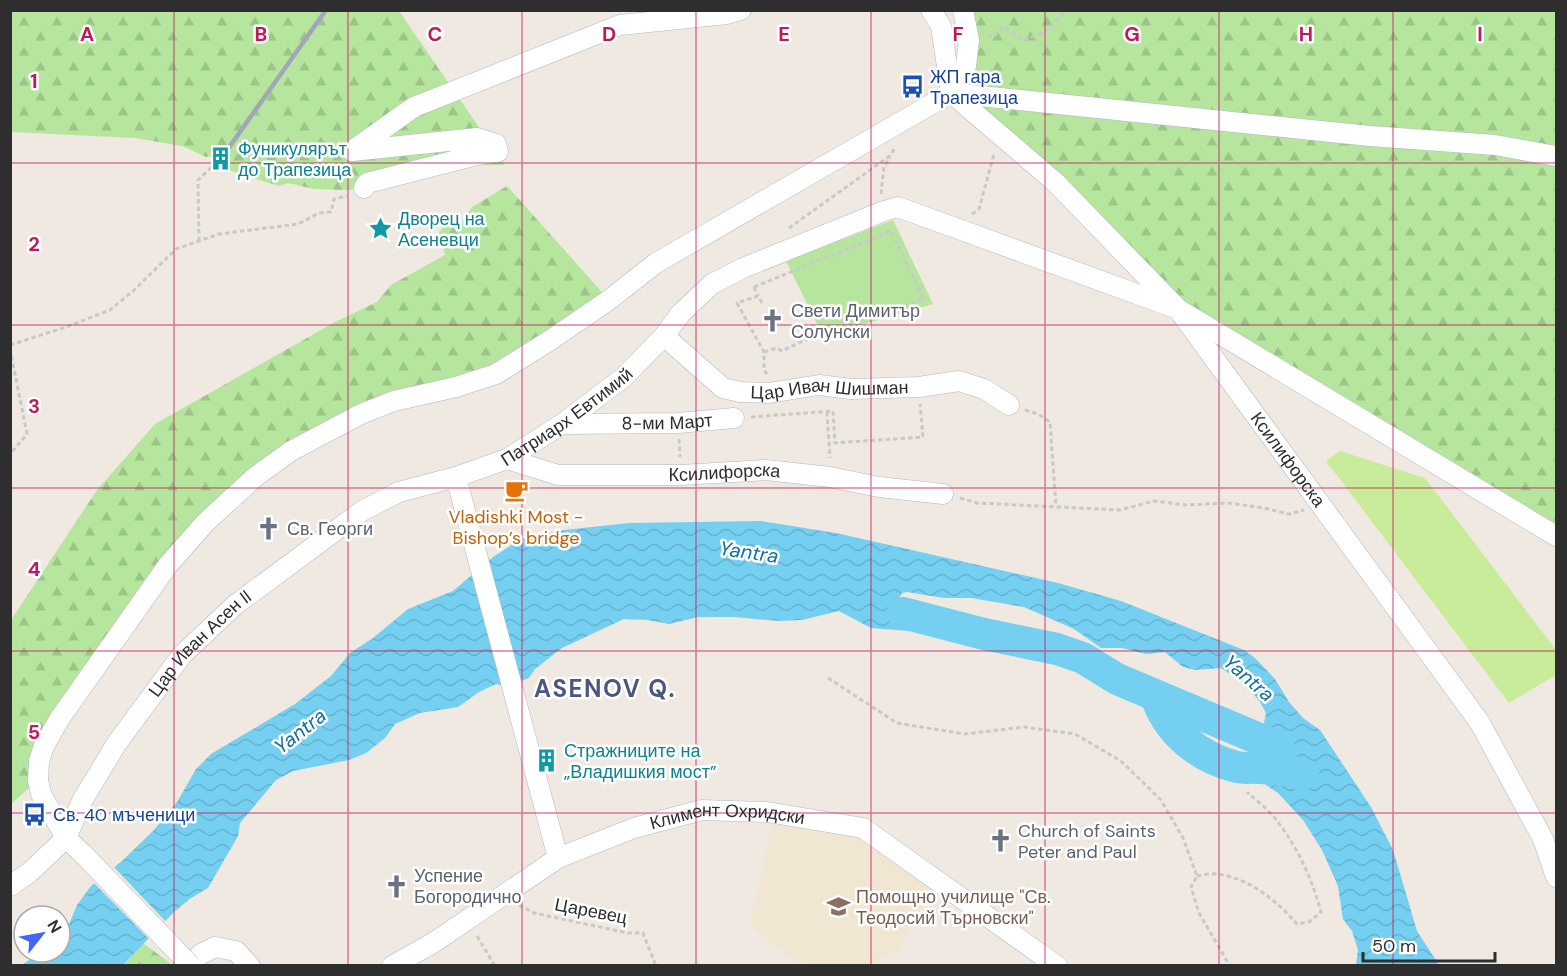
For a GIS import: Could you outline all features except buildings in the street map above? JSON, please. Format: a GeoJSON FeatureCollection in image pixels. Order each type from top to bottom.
{"type":"FeatureCollection","features":[{"type":"Feature","properties":{"kind":"street"},"geometry":{"type":"LineString","coordinates":[[364,188],[367,183],[473,156],[498,152],[496,144],[477,138],[352,151],[414,108],[620,25],[727,14],[741,10]]}},
{"type":"Feature","properties":{"kind":"street"},"geometry":{"type":"LineString","coordinates":[[931,10],[941,26],[951,93]]}},
{"type":"Feature","properties":{"kind":"street"},"geometry":{"type":"LineString","coordinates":[[250,966],[236,951],[215,947],[201,954],[189,966],[66,838],[41,794],[38,780],[39,761],[44,746],[60,718],[168,565],[205,523],[255,477],[291,451],[361,414],[394,401],[456,387],[496,374],[558,336],[656,263],[951,93],[966,66],[969,40],[963,10]]}},
{"type":"Feature","properties":{"kind":"street"},"geometry":{"type":"LineString","coordinates":[[951,93],[1370,136],[1496,145],[1557,156]]}},
{"type":"Feature","properties":{"kind":"street","name":"Ксилифорска"},"geometry":{"type":"LineString","coordinates":[[951,93],[1055,182],[1178,309],[1480,723],[1543,839],[1557,878]]}},
{"type":"Feature","properties":{"kind":"street","name":"Патриарх Евтимий"},"geometry":{"type":"LineString","coordinates":[[456,477],[507,459],[562,424],[624,377],[664,336],[681,313],[712,284],[743,268],[897,207],[952,226]]}},
{"type":"Feature","properties":{"kind":"street"},"geometry":{"type":"LineString","coordinates":[[952,226],[1178,309],[1557,536]]}},
{"type":"Feature","properties":{"kind":"street","name":"Цар Иван Шишман"},"geometry":{"type":"LineString","coordinates":[[664,336],[723,388],[731,390],[769,393],[819,385],[851,389],[918,387],[959,381],[984,389],[1009,405]]}},
{"type":"Feature","properties":{"kind":"street","name":"8-ми Март"},"geometry":{"type":"LineString","coordinates":[[562,424],[678,423],[734,418]]}},
{"type":"Feature","properties":{"kind":"street","name":"Ксилифорска"},"geometry":{"type":"LineString","coordinates":[[507,459],[558,475],[681,475],[765,470],[943,494]]}},
{"type":"Feature","properties":{"kind":"street"},"geometry":{"type":"LineString","coordinates":[[456,477],[558,858]]}},
{"type":"Feature","properties":{"kind":"street","name":"Цар Иван Асен II"},"geometry":{"type":"LineString","coordinates":[[10,886],[30,872],[66,838],[82,801],[117,743],[182,655],[235,605],[362,510],[399,492],[456,477]]}},
{"type":"Feature","properties":{"kind":"street","name":"Климент Охридски"},"geometry":{"type":"LineString","coordinates":[[392,966],[433,943],[558,858],[634,828],[702,810],[767,812],[863,828],[1057,966]]}},
{"type":"Feature","properties":{"kind":"street"},"geometry":{"type":"LineString","coordinates":[[421,966],[433,943]]}},
{"type":"Feature","properties":{"kind":"path"},"geometry":{"type":"LineString","coordinates":[[969,40],[994,36],[1003,27],[1022,40],[1044,33],[1066,10]]}},
{"type":"Feature","properties":{"kind":"path"},"geometry":{"type":"LineString","coordinates":[[952,226],[979,209],[999,134]]}},
{"type":"Feature","properties":{"kind":"path"},"geometry":{"type":"LineString","coordinates":[[882,181],[884,167],[896,146]]}},
{"type":"Feature","properties":{"kind":"path"},"geometry":{"type":"LineString","coordinates":[[785,231],[891,155]]}},
{"type":"Feature","properties":{"kind":"path"},"geometry":{"type":"LineString","coordinates":[[199,241],[198,180],[217,162]]}},
{"type":"Feature","properties":{"kind":"path"},"geometry":{"type":"LineString","coordinates":[[10,454],[27,434],[10,347],[110,310],[176,249],[219,234],[298,224],[319,213],[331,212],[334,199],[361,192],[364,188]]}},
{"type":"Feature","properties":{"kind":"path"},"geometry":{"type":"LineString","coordinates":[[754,287],[891,231],[924,299],[815,335],[782,351],[777,348],[764,352]]}},
{"type":"Feature","properties":{"kind":"path"},"geometry":{"type":"LineString","coordinates":[[762,303],[758,296],[737,303],[764,352],[764,369]]}},
{"type":"Feature","properties":{"kind":"path"},"geometry":{"type":"LineString","coordinates":[[734,418],[833,411],[835,443],[923,437],[918,387]]}},
{"type":"Feature","properties":{"kind":"path"},"geometry":{"type":"LineString","coordinates":[[1009,405],[1038,414],[1050,422],[1056,506]]}},
{"type":"Feature","properties":{"kind":"path"},"geometry":{"type":"LineString","coordinates":[[827,412],[830,477]]}},
{"type":"Feature","properties":{"kind":"path"},"geometry":{"type":"LineString","coordinates":[[678,423],[681,475]]}},
{"type":"Feature","properties":{"kind":"path"},"geometry":{"type":"LineString","coordinates":[[943,494],[977,503],[1120,510],[1154,501],[1186,506],[1228,503],[1289,514],[1323,506]]}},
{"type":"Feature","properties":{"kind":"path"},"geometry":{"type":"LineString","coordinates":[[828,678],[897,723],[964,734],[1024,727],[1075,734],[1120,761],[1161,800],[1183,838],[1197,876],[1191,887],[1199,913],[1230,966]]}},
{"type":"Feature","properties":{"kind":"path"},"geometry":{"type":"LineString","coordinates":[[1197,876],[1216,874],[1249,884],[1284,909],[1297,924],[1309,922],[1321,912],[1316,892],[1298,852],[1276,819],[1247,792]]}},
{"type":"Feature","properties":{"kind":"path","name":"Царевец"},"geometry":{"type":"LineString","coordinates":[[507,892],[520,906],[534,913],[628,933],[643,933],[657,966]]}},
{"type":"Feature","properties":{"kind":"path"},"geometry":{"type":"LineString","coordinates":[[467,919],[495,966]]}},
{"type":"Feature","properties":{"kind":"shaded area","name":"Помощно училище \"Св. Теодосий Търновски\""},"geometry":{"type":"Polygon","coordinates":[[[773,822],[862,839],[932,889],[900,948],[871,965],[812,965],[791,958],[750,925],[773,822]]]}},
{"type":"Feature","properties":{"kind":"green space"},"geometry":{"type":"Polygon","coordinates":[[[10,11],[399,11],[505,165],[473,165],[348,190],[314,189],[288,183],[279,186],[225,169],[230,162],[216,150],[206,157],[182,146],[135,138],[11,132],[10,11]]]}},
{"type":"Feature","properties":{"kind":"green space"},"geometry":{"type":"Polygon","coordinates":[[[963,11],[1556,11],[1556,536],[1178,309],[951,93],[966,66],[963,11]]]}},
{"type":"Feature","properties":{"kind":"green space"},"geometry":{"type":"Polygon","coordinates":[[[507,186],[609,300],[496,374],[320,435],[205,523],[60,718],[38,780],[11,804],[11,620],[97,490],[155,424],[335,322],[377,302],[391,285],[445,255],[439,233],[446,222],[457,230],[472,207],[507,186]]]}},
{"type":"Feature","properties":{"kind":"green space"},"geometry":{"type":"Polygon","coordinates":[[[893,220],[933,304],[823,336],[786,261],[893,220]]]}},
{"type":"Feature","properties":{"kind":"green space"},"geometry":{"type":"Polygon","coordinates":[[[1340,451],[1425,478],[1556,650],[1556,675],[1509,703],[1326,461],[1340,451]]]}},
{"type":"Feature","properties":{"kind":"green space"},"geometry":{"type":"Polygon","coordinates":[[[143,943],[170,963],[168,966],[123,966],[143,943]]]}},
{"type":"Feature","properties":{"kind":"water","name":"Yantra"},"geometry":{"type":"Polygon","coordinates":[[[761,521],[836,533],[1058,583],[1121,601],[1244,650],[1275,679],[1289,702],[1303,718],[1320,730],[1371,807],[1393,850],[1417,931],[1439,965],[1356,965],[1358,950],[1352,931],[1343,919],[1338,886],[1322,850],[1303,820],[1278,793],[1266,785],[1253,746],[1237,731],[1241,728],[1256,729],[1264,723],[1266,713],[1245,684],[1221,668],[1195,670],[1183,667],[1165,652],[1146,654],[1122,648],[1101,648],[1074,629],[1024,607],[971,598],[944,598],[907,592],[902,593],[899,598],[902,605],[912,610],[931,611],[945,618],[942,628],[917,627],[910,631],[871,628],[839,611],[802,620],[779,621],[698,617],[669,624],[624,619],[562,648],[535,669],[529,678],[508,686],[496,684],[479,692],[458,707],[420,713],[395,724],[385,738],[366,753],[349,760],[293,771],[276,780],[240,823],[238,836],[208,888],[174,912],[123,965],[20,966],[23,964],[72,964],[72,917],[77,905],[91,886],[121,862],[154,830],[177,802],[196,769],[211,754],[295,704],[331,676],[350,653],[373,638],[408,609],[453,591],[493,557],[521,539],[564,530],[629,523],[761,521]]]}},
{"type":"Feature","properties":{"kind":"pier"},"geometry":{"type":"Polygon","coordinates":[[[112,865],[167,923],[150,940],[92,881],[112,865]]]}},
{"type":"Feature","properties":{"kind":"waterway"},"geometry":{"type":"LineString","coordinates":[[903,613],[984,634],[1057,649],[1083,658],[1117,679],[1278,747]]}},
{"type":"Feature","properties":{"kind":"waterway"},"geometry":{"type":"LineString","coordinates":[[1156,696],[1161,709],[1177,732],[1187,742],[1210,757],[1240,768],[1272,769],[1303,774]]}},
{"type":"Feature","properties":{"kind":"railway"},"geometry":{"type":"LineString","coordinates":[[223,156],[326,10]]}},
{"type":"Feature","properties":{"kind":"place","name":"ЖП гара Трапезица"},"geometry":{"type":"Point","coordinates":[912,87]}},
{"type":"Feature","properties":{"kind":"place","name":"Фуникулярът до Трапезица"},"geometry":{"type":"Point","coordinates":[220,159]}},
{"type":"Feature","properties":{"kind":"place","name":"Дворец на Асеневци"},"geometry":{"type":"Point","coordinates":[380,229]}},
{"type":"Feature","properties":{"kind":"place","name":"Свети Димитър Солунски"},"geometry":{"type":"Point","coordinates":[773,321]}},
{"type":"Feature","properties":{"kind":"place","name":"Vladishki Most - Bishop’s bridge"},"geometry":{"type":"Point","coordinates":[516,491]}},
{"type":"Feature","properties":{"kind":"place","name":"Св. Георги"},"geometry":{"type":"Point","coordinates":[269,529]}},
{"type":"Feature","properties":{"kind":"place","name":"Стражниците на „Владишкия мост”"},"geometry":{"type":"Point","coordinates":[546,761]}},
{"type":"Feature","properties":{"kind":"place","name":"Св. 40 мъченици"},"geometry":{"type":"Point","coordinates":[35,815]}},
{"type":"Feature","properties":{"kind":"place","name":"Church of Saints Peter and Paul"},"geometry":{"type":"Point","coordinates":[1000,841]}},
{"type":"Feature","properties":{"kind":"place","name":"Успение Богородично"},"geometry":{"type":"Point","coordinates":[396,886]}},
{"type":"Feature","properties":{"kind":"place","name":"Помощно училище \"Св. Теодосий Търновски\""},"geometry":{"type":"Point","coordinates":[838,907]}},
{"type":"Feature","properties":{"kind":"district","name":"ASENOV Q."},"geometry":{"type":"Point","coordinates":[605,688]}}]}
